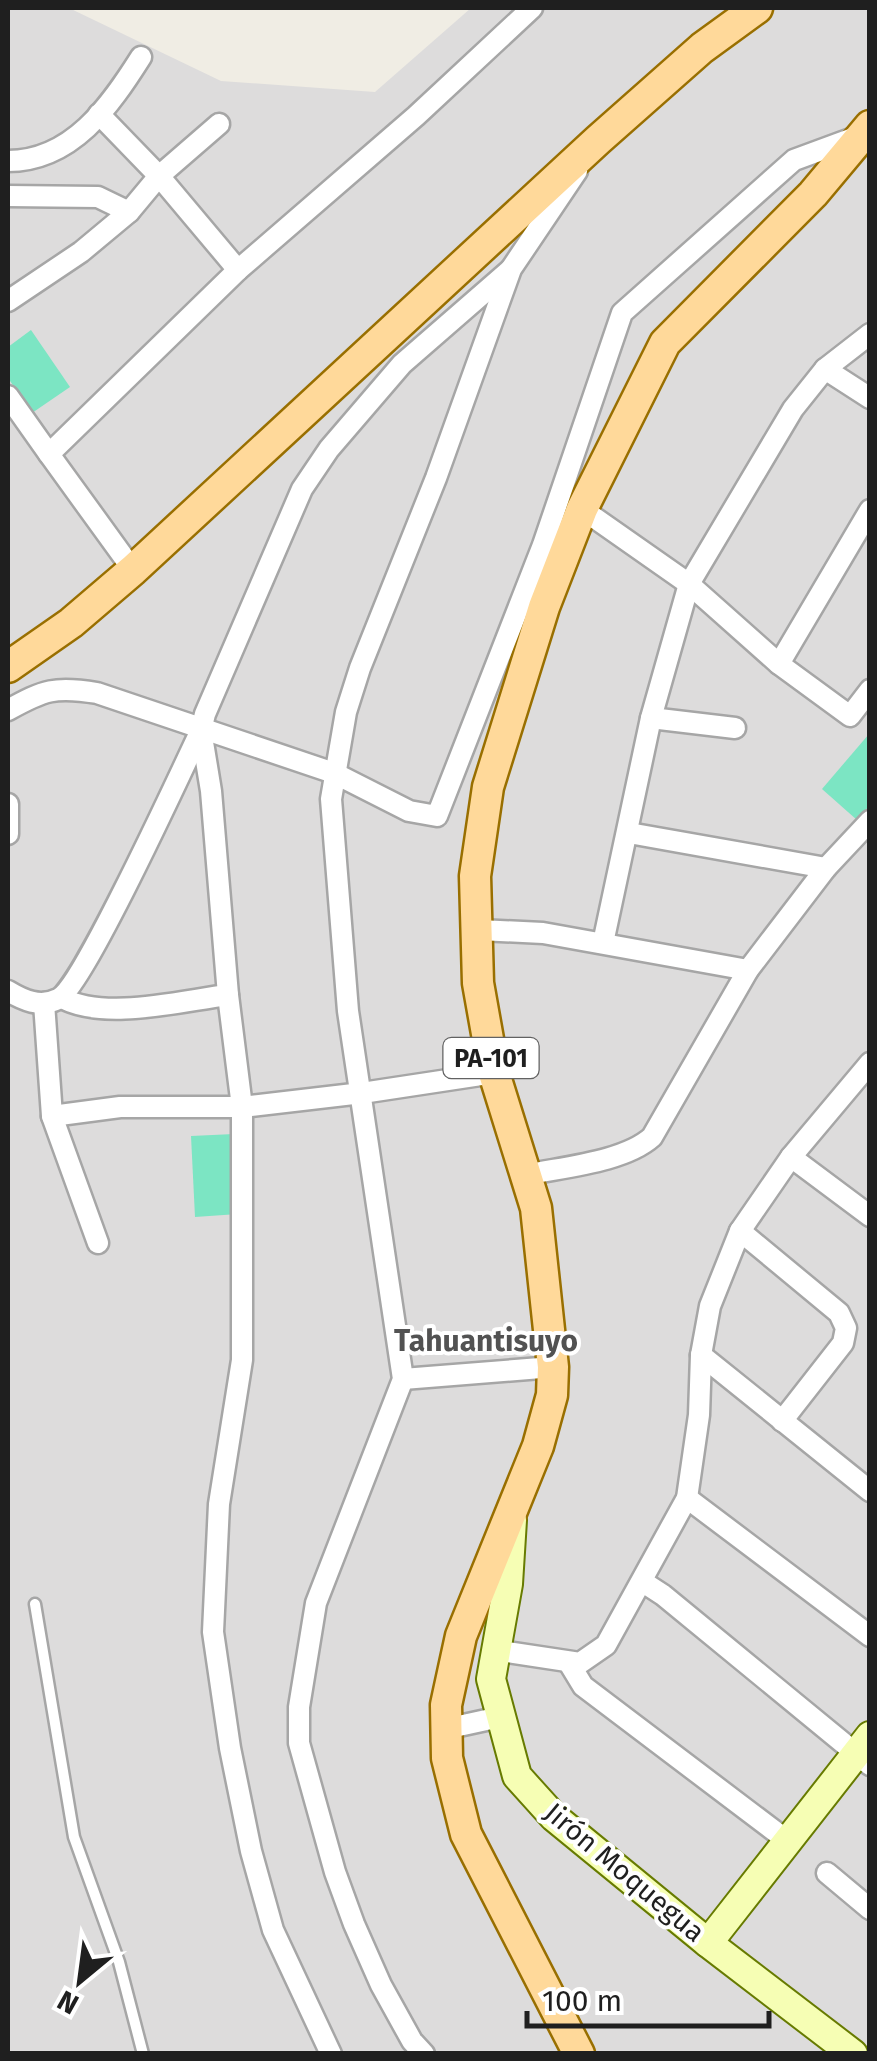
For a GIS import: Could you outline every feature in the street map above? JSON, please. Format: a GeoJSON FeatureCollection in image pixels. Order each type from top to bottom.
{"type":"FeatureCollection","features":[{"type":"Feature","properties":{"kind":"main road"},"geometry":{"type":"LineString","coordinates":[[8,667],[71,623],[133,570],[598,140],[702,48],[758,8]]}},
{"type":"Feature","properties":{"kind":"main road","name":"PA-101"},"geometry":{"type":"LineString","coordinates":[[578,2054],[466,1834],[447,1758],[446,1705],[461,1636],[538,1446],[552,1395],[553,1367],[536,1208],[494,1073],[478,983],[475,876],[488,787],[544,607],[582,508],[664,344],[813,194],[866,130]]}},
{"type":"Feature","properties":{"kind":"street"},"geometry":{"type":"LineString","coordinates":[[49,454],[238,270],[416,116],[532,8]]}},
{"type":"Feature","properties":{"kind":"street"},"geometry":{"type":"LineString","coordinates":[[8,161],[24,161],[76,139],[141,57]]}},
{"type":"Feature","properties":{"kind":"street"},"geometry":{"type":"LineString","coordinates":[[99,114],[238,270]]}},
{"type":"Feature","properties":{"kind":"street"},"geometry":{"type":"LineString","coordinates":[[8,301],[81,252],[129,212],[158,176],[219,124]]}},
{"type":"Feature","properties":{"kind":"street"},"geometry":{"type":"LineString","coordinates":[[8,710],[36,695],[64,687],[97,693],[334,773],[409,811],[437,816],[542,545],[622,314],[794,160],[866,130]]}},
{"type":"Feature","properties":{"kind":"street"},"geometry":{"type":"LineString","coordinates":[[98,1244],[52,1116],[53,1000],[82,967],[136,865],[201,730],[302,489],[329,449],[402,364],[511,268],[598,140]]}},
{"type":"Feature","properties":{"kind":"street"},"geometry":{"type":"LineString","coordinates":[[8,196],[98,197],[129,212]]}},
{"type":"Feature","properties":{"kind":"street"},"geometry":{"type":"LineString","coordinates":[[424,2054],[412,2041],[381,1985],[354,1924],[334,1872],[299,1743],[299,1707],[316,1603],[403,1379],[348,1011],[331,799],[346,712],[360,668],[436,478],[511,268]]}},
{"type":"Feature","properties":{"kind":"street"},"geometry":{"type":"LineString","coordinates":[[603,943],[651,718],[689,584],[776,436],[825,370],[870,334]]}},
{"type":"Feature","properties":{"kind":"street"},"geometry":{"type":"LineString","coordinates":[[825,370],[870,398]]}},
{"type":"Feature","properties":{"kind":"street"},"geometry":{"type":"LineString","coordinates":[[8,396],[133,570]]}},
{"type":"Feature","properties":{"kind":"street"},"geometry":{"type":"LineString","coordinates":[[582,508],[689,584],[779,664],[850,716],[870,690]]}},
{"type":"Feature","properties":{"kind":"street"},"geometry":{"type":"LineString","coordinates":[[779,664],[870,510]]}},
{"type":"Feature","properties":{"kind":"street"},"geometry":{"type":"LineString","coordinates":[[651,718],[735,728]]}},
{"type":"Feature","properties":{"kind":"street"},"geometry":{"type":"LineString","coordinates":[[201,730],[242,1107],[242,1360],[220,1504],[213,1632],[250,1851],[274,1930],[331,2054]]}},
{"type":"Feature","properties":{"kind":"street"},"geometry":{"type":"LineString","coordinates":[[8,804],[8,834]]}},
{"type":"Feature","properties":{"kind":"street"},"geometry":{"type":"LineString","coordinates":[[526,1176],[640,1148],[652,1137],[748,970],[826,868],[870,821]]}},
{"type":"Feature","properties":{"kind":"street"},"geometry":{"type":"LineString","coordinates":[[629,833],[826,868]]}},
{"type":"Feature","properties":{"kind":"street"},"geometry":{"type":"LineString","coordinates":[[479,930],[543,933],[748,970]]}},
{"type":"Feature","properties":{"kind":"street"},"geometry":{"type":"LineString","coordinates":[[8,991],[25,1001],[53,1000],[111,1009],[228,995]]}},
{"type":"Feature","properties":{"kind":"street"},"geometry":{"type":"LineString","coordinates":[[494,1650],[569,1663],[588,1659],[606,1645],[687,1498],[699,1415],[701,1355],[710,1306],[740,1231],[790,1157],[870,1063]]}},
{"type":"Feature","properties":{"kind":"street"},"geometry":{"type":"LineString","coordinates":[[52,1116],[120,1107],[242,1107],[362,1094],[494,1073]]}},
{"type":"Feature","properties":{"kind":"street"},"geometry":{"type":"LineString","coordinates":[[790,1157],[870,1216]]}},
{"type":"Feature","properties":{"kind":"street"},"geometry":{"type":"LineString","coordinates":[[740,1231],[839,1314],[846,1328],[843,1344],[782,1421]]}},
{"type":"Feature","properties":{"kind":"street"},"geometry":{"type":"LineString","coordinates":[[701,1355],[870,1491]]}},
{"type":"Feature","properties":{"kind":"street"},"geometry":{"type":"LineString","coordinates":[[403,1379],[553,1367]]}},
{"type":"Feature","properties":{"kind":"street"},"geometry":{"type":"LineString","coordinates":[[687,1498],[870,1636]]}},
{"type":"Feature","properties":{"kind":"street","name":"Jirón Moquegua"},"geometry":{"type":"LineString","coordinates":[[512,1514],[508,1584],[491,1679],[517,1776],[554,1818],[708,1943],[854,2054]]}},
{"type":"Feature","properties":{"kind":"street"},"geometry":{"type":"LineString","coordinates":[[642,1582],[865,1752],[708,1943]]}},
{"type":"Feature","properties":{"kind":"street"},"geometry":{"type":"LineString","coordinates":[[569,1663],[583,1686],[789,1842]]}},
{"type":"Feature","properties":{"kind":"street"},"geometry":{"type":"LineString","coordinates":[[445,1729],[500,1717]]}},
{"type":"Feature","properties":{"kind":"street"},"geometry":{"type":"LineString","coordinates":[[828,1873],[870,1909]]}},
{"type":"Feature","properties":{"kind":"lane"},"geometry":{"type":"LineString","coordinates":[[36,1604],[74,1837],[119,1962],[142,2054]]}},
{"type":"Feature","properties":{"kind":"shaded area"},"geometry":{"type":"Polygon","coordinates":[[[8,8],[69,8],[221,81],[375,92],[471,8],[869,8],[869,2053],[8,2054],[8,8]]]}},
{"type":"Feature","properties":{"kind":"green space"},"geometry":{"type":"Polygon","coordinates":[[[31,330],[70,387],[32,413],[8,378],[8,347],[31,330]]]}},
{"type":"Feature","properties":{"kind":"green space"},"geometry":{"type":"Polygon","coordinates":[[[869,734],[869,806],[857,820],[822,789],[869,734]]]}},
{"type":"Feature","properties":{"kind":"green space"},"geometry":{"type":"Polygon","coordinates":[[[234,1134],[238,1214],[195,1217],[191,1136],[234,1134]]]}},
{"type":"Feature","properties":{"kind":"district","name":"Tahuantisuyo"},"geometry":{"type":"Point","coordinates":[486,1341]}}]}
